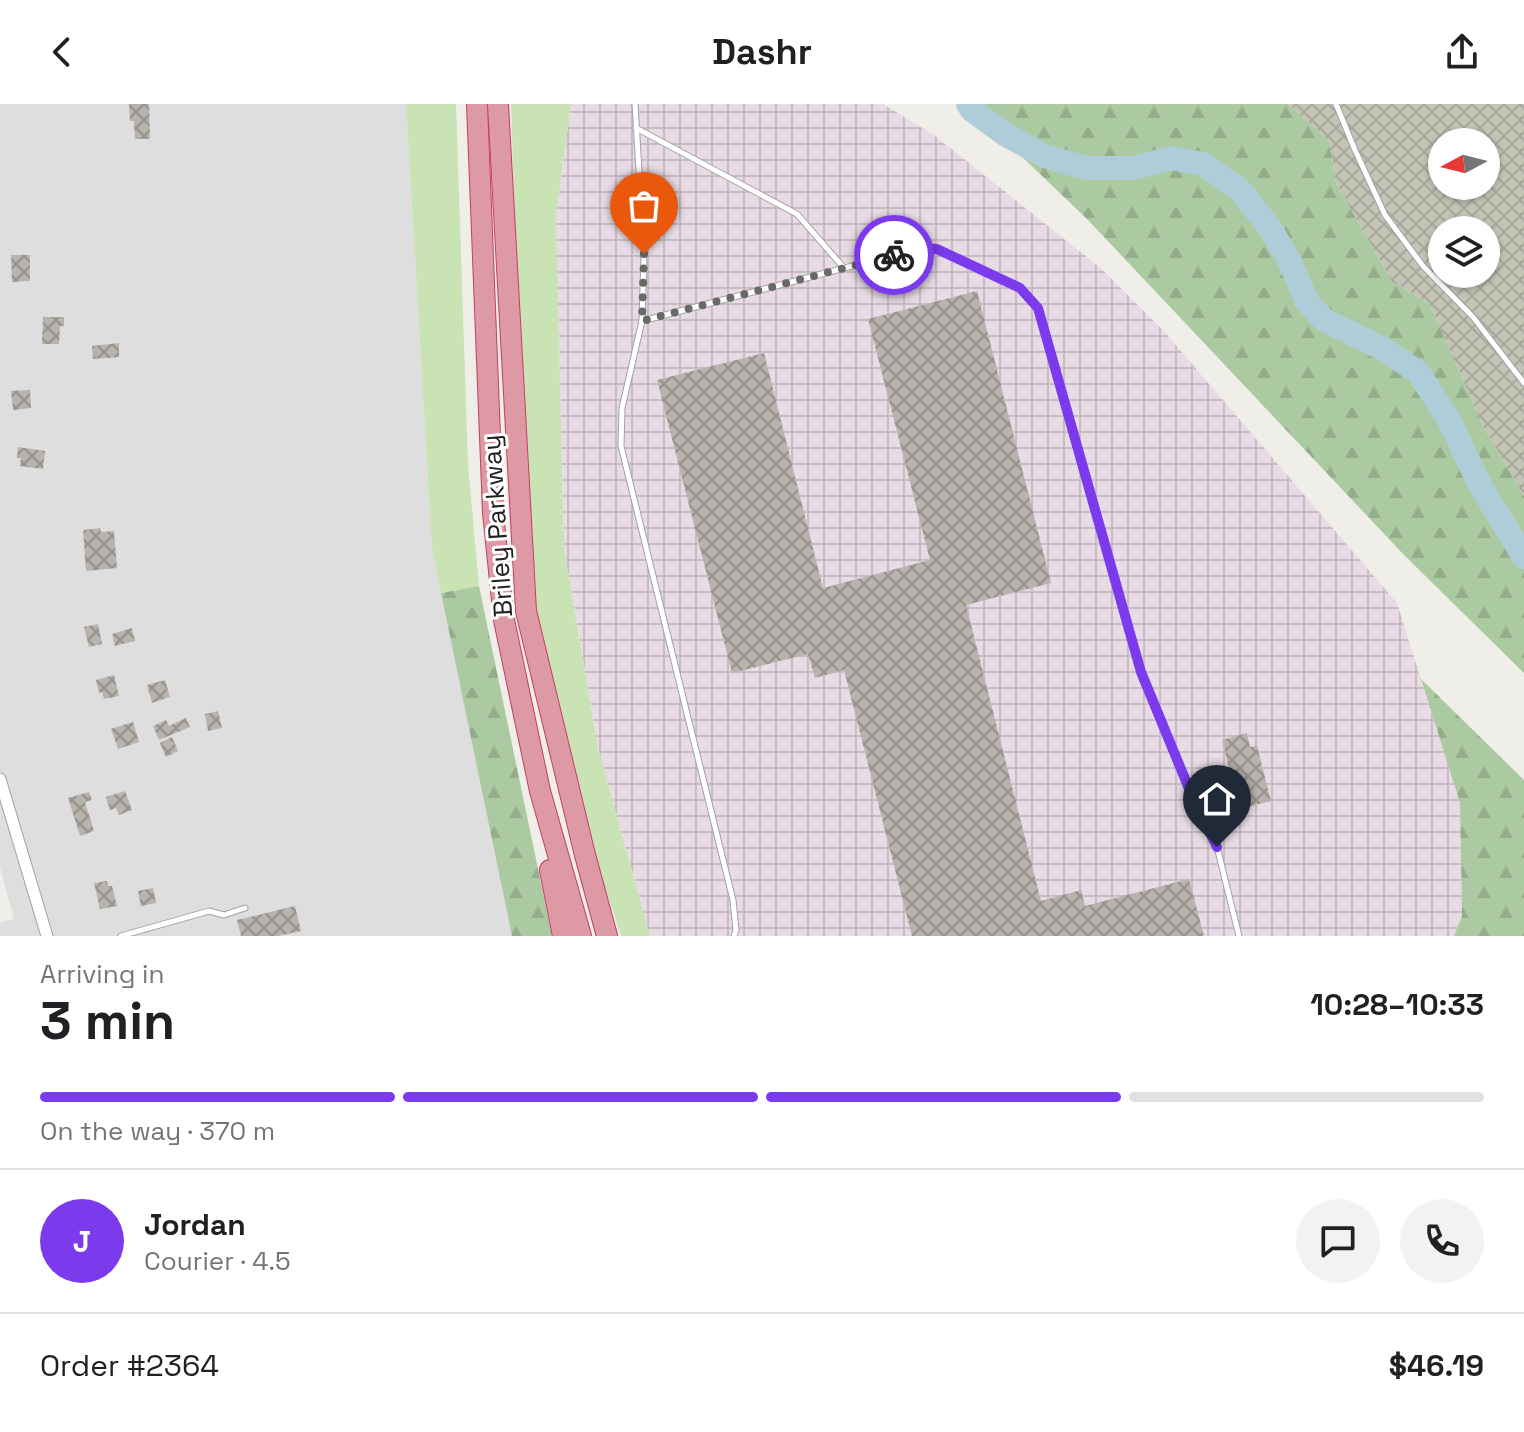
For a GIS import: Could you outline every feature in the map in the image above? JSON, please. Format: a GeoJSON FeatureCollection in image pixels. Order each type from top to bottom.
{"type":"FeatureCollection","features":[{"type":"Feature","properties":{"kind":"highway","name":"Briley Parkway"},"geometry":{"type":"LineString","coordinates":[[477,104],[493,513],[504,620],[540,791],[581,936]]}},
{"type":"Feature","properties":{"kind":"highway","name":"Briley Parkway"},"geometry":{"type":"LineString","coordinates":[[498,104],[526,611],[607,936]]}},
{"type":"Feature","properties":{"kind":"highway"},"geometry":{"type":"LineString","coordinates":[[540,791],[549,867],[563,936]]}},
{"type":"Feature","properties":{"kind":"street"},"geometry":{"type":"LineString","coordinates":[[0,779],[47,936]]}},
{"type":"Feature","properties":{"kind":"lane"},"geometry":{"type":"LineString","coordinates":[[635,104],[644,254],[642,321],[622,408],[621,446],[733,900],[734,936]]}},
{"type":"Feature","properties":{"kind":"lane"},"geometry":{"type":"LineString","coordinates":[[1336,104],[1385,215],[1423,266],[1473,317],[1524,383]]}},
{"type":"Feature","properties":{"kind":"lane"},"geometry":{"type":"LineString","coordinates":[[636,128],[797,214],[844,268]]}},
{"type":"Feature","properties":{"kind":"lane"},"geometry":{"type":"LineString","coordinates":[[642,321],[921,248],[937,249],[1020,288],[1038,308],[1141,672],[1190,791],[1217,847],[1239,936]]}},
{"type":"Feature","properties":{"kind":"lane"},"geometry":{"type":"LineString","coordinates":[[121,936],[209,911],[224,915],[245,908]]}},
{"type":"Feature","properties":{"kind":"shaded area"},"geometry":{"type":"Polygon","coordinates":[[[0,104],[406,104],[432,548],[512,936],[0,936],[0,922],[14,919],[0,867],[0,104]]]}},
{"type":"Feature","properties":{"kind":"shaded area"},"geometry":{"type":"Polygon","coordinates":[[[571,104],[883,104],[934,135],[1103,270],[1162,329],[1397,603],[1460,803],[1462,916],[1454,936],[650,936],[598,748],[564,548],[556,216],[571,104]]]}},
{"type":"Feature","properties":{"kind":"shaded area"},"geometry":{"type":"Polygon","coordinates":[[[1288,104],[1524,104],[1524,496],[1484,428],[1429,303],[1392,282],[1336,183],[1329,141],[1288,104]]]}},
{"type":"Feature","properties":{"kind":"green space"},"geometry":{"type":"Polygon","coordinates":[[[406,104],[456,104],[468,465],[479,586],[441,593],[432,548],[406,104]]]}},
{"type":"Feature","properties":{"kind":"green space"},"geometry":{"type":"Polygon","coordinates":[[[511,104],[571,104],[556,216],[564,548],[598,748],[650,936],[621,936],[600,872],[551,691],[535,610],[523,486],[511,104]]]}},
{"type":"Feature","properties":{"kind":"green space"},"geometry":{"type":"Polygon","coordinates":[[[967,104],[1288,104],[1329,141],[1336,183],[1392,282],[1429,303],[1484,428],[1524,496],[1524,673],[1405,556],[1088,220],[967,104]]]}},
{"type":"Feature","properties":{"kind":"green space"},"geometry":{"type":"Polygon","coordinates":[[[479,586],[552,936],[512,936],[441,593],[479,586]]]}},
{"type":"Feature","properties":{"kind":"green space"},"geometry":{"type":"Polygon","coordinates":[[[1421,679],[1524,780],[1524,936],[1454,936],[1462,916],[1460,803],[1421,679]]]}},
{"type":"Feature","properties":{"kind":"building"},"geometry":{"type":"Polygon","coordinates":[[[129,104],[149,104],[150,139],[135,139],[129,104]]]}},
{"type":"Feature","properties":{"kind":"building"},"geometry":{"type":"Polygon","coordinates":[[[11,255],[30,255],[30,281],[12,282],[11,255]]]}},
{"type":"Feature","properties":{"kind":"building"},"geometry":{"type":"Polygon","coordinates":[[[977,291],[1051,583],[966,605],[1041,901],[1081,890],[1085,906],[1189,879],[1204,936],[912,936],[844,670],[815,678],[808,654],[732,673],[657,380],[764,353],[823,588],[930,560],[868,319],[977,291]]]}},
{"type":"Feature","properties":{"kind":"building"},"geometry":{"type":"Polygon","coordinates":[[[43,317],[64,317],[59,344],[42,344],[43,317]]]}},
{"type":"Feature","properties":{"kind":"building"},"geometry":{"type":"Polygon","coordinates":[[[119,343],[119,357],[93,359],[92,346],[119,343]]]}},
{"type":"Feature","properties":{"kind":"building"},"geometry":{"type":"Polygon","coordinates":[[[30,390],[31,408],[13,410],[11,391],[30,390]]]}},
{"type":"Feature","properties":{"kind":"building"},"geometry":{"type":"Polygon","coordinates":[[[18,447],[45,451],[43,469],[20,466],[18,447]]]}},
{"type":"Feature","properties":{"kind":"building"},"geometry":{"type":"Polygon","coordinates":[[[100,528],[101,532],[114,531],[117,568],[86,571],[83,530],[100,528]]]}},
{"type":"Feature","properties":{"kind":"building"},"geometry":{"type":"Polygon","coordinates":[[[98,624],[102,644],[89,647],[84,627],[98,624]]]}},
{"type":"Feature","properties":{"kind":"building"},"geometry":{"type":"Polygon","coordinates":[[[132,628],[135,641],[115,646],[112,634],[132,628]]]}},
{"type":"Feature","properties":{"kind":"building"},"geometry":{"type":"Polygon","coordinates":[[[114,675],[119,696],[104,699],[96,680],[114,675]]]}},
{"type":"Feature","properties":{"kind":"building"},"geometry":{"type":"Polygon","coordinates":[[[165,680],[170,697],[152,703],[147,685],[165,680]]]}},
{"type":"Feature","properties":{"kind":"building"},"geometry":{"type":"Polygon","coordinates":[[[218,711],[222,728],[208,731],[205,714],[218,711]]]}},
{"type":"Feature","properties":{"kind":"building"},"geometry":{"type":"Polygon","coordinates":[[[186,718],[190,727],[159,740],[153,726],[166,720],[169,726],[186,718]]]}},
{"type":"Feature","properties":{"kind":"building"},"geometry":{"type":"Polygon","coordinates":[[[133,722],[139,742],[118,749],[111,729],[133,722]]]}},
{"type":"Feature","properties":{"kind":"building"},"geometry":{"type":"Polygon","coordinates":[[[1247,733],[1250,747],[1257,746],[1271,801],[1239,809],[1222,740],[1247,733]]]}},
{"type":"Feature","properties":{"kind":"building"},"geometry":{"type":"Polygon","coordinates":[[[172,737],[178,751],[166,757],[160,743],[172,737]]]}},
{"type":"Feature","properties":{"kind":"building"},"geometry":{"type":"Polygon","coordinates":[[[125,791],[132,810],[119,815],[116,808],[110,810],[106,797],[125,791]]]}},
{"type":"Feature","properties":{"kind":"building"},"geometry":{"type":"Polygon","coordinates":[[[89,792],[92,800],[85,802],[94,831],[80,836],[68,798],[89,792]]]}},
{"type":"Feature","properties":{"kind":"building"},"geometry":{"type":"Polygon","coordinates":[[[107,881],[108,886],[112,886],[117,906],[100,909],[94,883],[107,881]]]}},
{"type":"Feature","properties":{"kind":"building"},"geometry":{"type":"Polygon","coordinates":[[[153,888],[156,903],[141,906],[138,891],[153,888]]]}},
{"type":"Feature","properties":{"kind":"building"},"geometry":{"type":"Polygon","coordinates":[[[295,906],[301,931],[278,936],[241,936],[237,920],[295,906]]]}},
{"type":"Feature","properties":{"kind":"waterway"},"geometry":{"type":"LineString","coordinates":[[968,104],[1006,135],[1045,156],[1086,168],[1134,168],[1171,158],[1203,164],[1240,190],[1270,228],[1290,262],[1307,302],[1324,320],[1381,348],[1418,372],[1449,420],[1481,487],[1524,557]]}},
{"type":"Feature","properties":{"kind":"way so far"},"geometry":{"type":"LineString","coordinates":[[644,254],[642,321],[894,255]]}},
{"type":"Feature","properties":{"kind":"route"},"geometry":{"type":"LineString","coordinates":[[894,255],[921,248],[937,249],[1020,288],[1038,308],[1141,672],[1190,791],[1217,847]]}}]}
